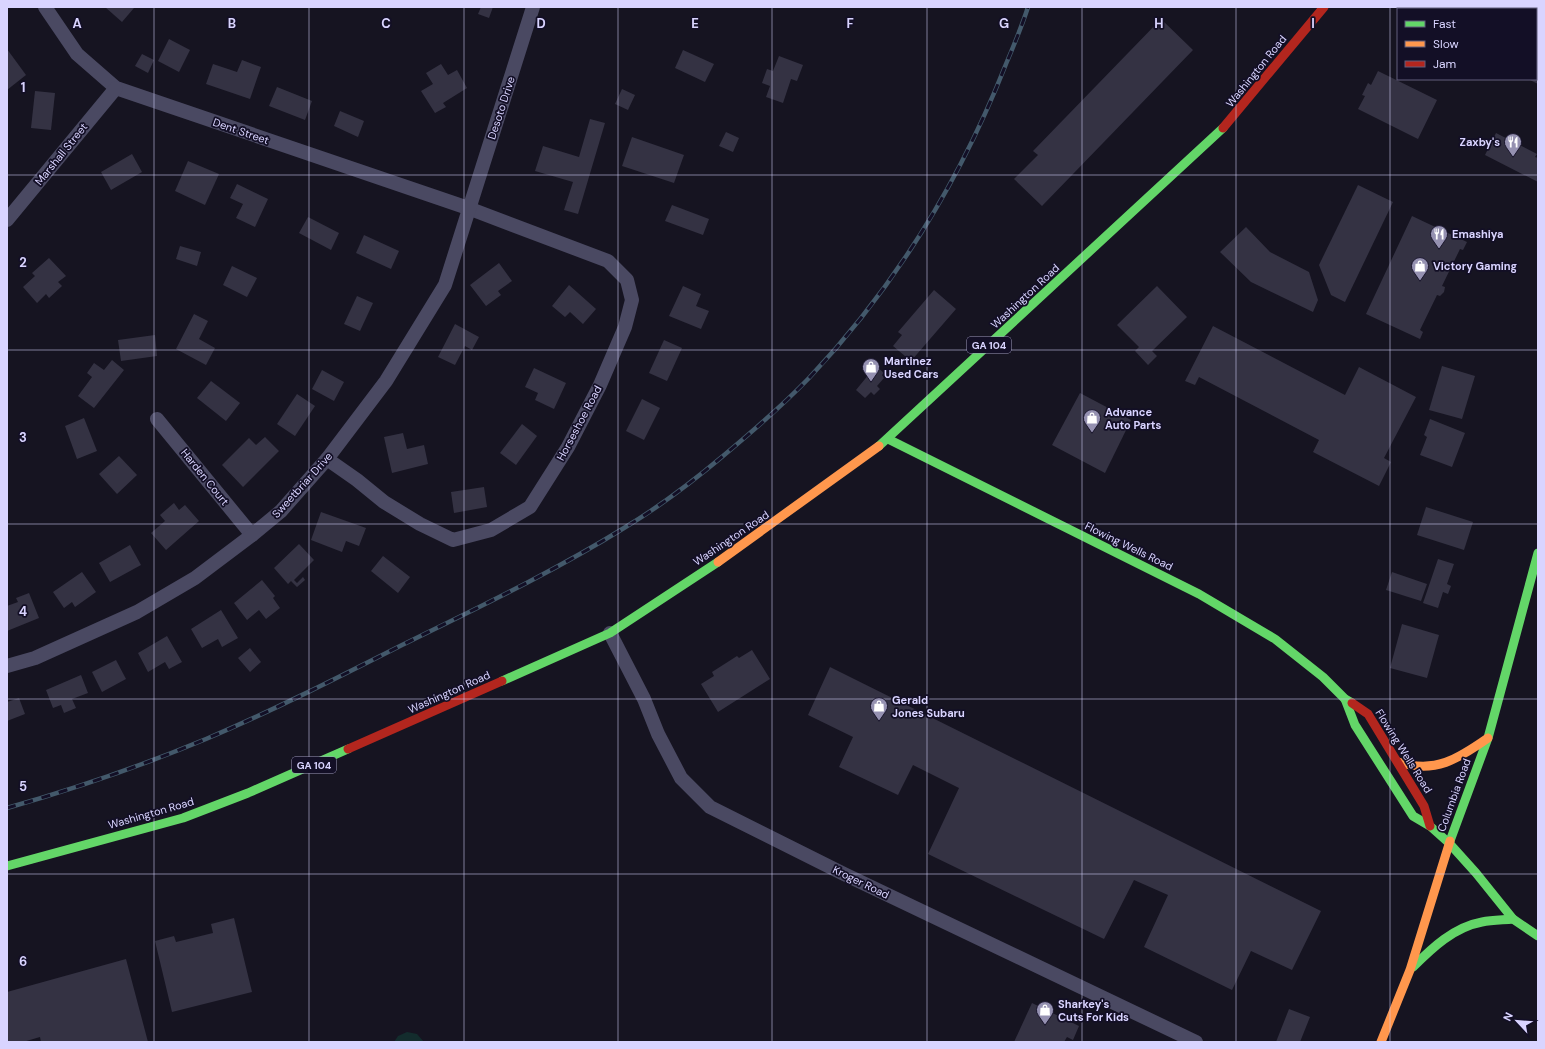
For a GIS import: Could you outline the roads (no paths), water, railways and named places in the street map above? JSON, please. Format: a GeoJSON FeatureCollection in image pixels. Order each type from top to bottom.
{"type":"FeatureCollection","features":[{"type":"Feature","properties":{"kind":"main road","name":"Washington Road"},"geometry":{"type":"LineString","coordinates":[[7,866],[183,818],[248,793],[533,668],[610,632],[737,550],[845,473],[888,439],[1228,124],[1324,7]]}},
{"type":"Feature","properties":{"kind":"main road","name":"Flowing Wells Road"},"geometry":{"type":"LineString","coordinates":[[888,439],[1199,594],[1275,639],[1323,677],[1344,699],[1368,714],[1424,806],[1430,826]]}},
{"type":"Feature","properties":{"kind":"main road","name":"Columbia Road"},"geometry":{"type":"LineString","coordinates":[[1381,1042],[1410,970],[1449,843],[1488,738],[1534,582],[1538,553]]}},
{"type":"Feature","properties":{"kind":"main road","name":"Flowing Wells Road"},"geometry":{"type":"LineString","coordinates":[[1344,699],[1355,725],[1413,816],[1430,826],[1449,843],[1476,873],[1513,919],[1538,936]]}},
{"type":"Feature","properties":{"kind":"main road"},"geometry":{"type":"LineString","coordinates":[[1398,762],[1408,767],[1427,768],[1446,763],[1465,754],[1488,738]]}},
{"type":"Feature","properties":{"kind":"main road"},"geometry":{"type":"LineString","coordinates":[[1410,970],[1436,944],[1465,927],[1481,922],[1513,919]]}},
{"type":"Feature","properties":{"kind":"street","name":"Dent Street"},"geometry":{"type":"LineString","coordinates":[[45,7],[77,54],[116,88],[468,208]]}},
{"type":"Feature","properties":{"kind":"street","name":"Desoto Drive"},"geometry":{"type":"LineString","coordinates":[[468,208],[533,7]]}},
{"type":"Feature","properties":{"kind":"street","name":"Marshall Street"},"geometry":{"type":"LineString","coordinates":[[7,220],[116,88]]}},
{"type":"Feature","properties":{"kind":"street","name":"Sweetbriar Drive"},"geometry":{"type":"LineString","coordinates":[[7,666],[35,658],[137,612],[195,578],[281,511],[327,459],[386,382],[445,284],[468,208]]}},
{"type":"Feature","properties":{"kind":"street","name":"Horseshoe Road"},"geometry":{"type":"LineString","coordinates":[[327,459],[357,480],[384,502],[420,524],[453,540],[492,530],[530,507],[568,447],[600,385],[625,327],[632,300],[627,280],[608,261],[468,208]]}},
{"type":"Feature","properties":{"kind":"street","name":"Harden Court"},"geometry":{"type":"LineString","coordinates":[[157,419],[252,535]]}},
{"type":"Feature","properties":{"kind":"street","name":"Kroger Road"},"geometry":{"type":"LineString","coordinates":[[610,632],[644,699],[658,734],[681,778],[710,807],[851,878],[1196,1042]]}},
{"type":"Feature","properties":{"kind":"railway"},"geometry":{"type":"LineString","coordinates":[[7,808],[132,768],[206,739],[280,706],[570,560],[663,503],[699,475],[767,418],[809,378],[870,307],[897,270],[946,191],[968,150],[1018,36],[1028,7]]}},
{"type":"Feature","properties":{"kind":"place","name":"Zaxby's"},"geometry":{"type":"Point","coordinates":[1513,157]}},
{"type":"Feature","properties":{"kind":"place","name":"Emashiya"},"geometry":{"type":"Point","coordinates":[1439,249]}},
{"type":"Feature","properties":{"kind":"place","name":"Victory Gaming"},"geometry":{"type":"Point","coordinates":[1420,281]}},
{"type":"Feature","properties":{"kind":"place","name":"Martinez Used Cars"},"geometry":{"type":"Point","coordinates":[871,382]}},
{"type":"Feature","properties":{"kind":"place","name":"Advance Auto Parts"},"geometry":{"type":"Point","coordinates":[1092,433]}},
{"type":"Feature","properties":{"kind":"place","name":"Gerald Jones Subaru"},"geometry":{"type":"Point","coordinates":[879,721]}},
{"type":"Feature","properties":{"kind":"place","name":"Sharkey's Cuts For Kids"},"geometry":{"type":"Point","coordinates":[1045,1025]}}]}
